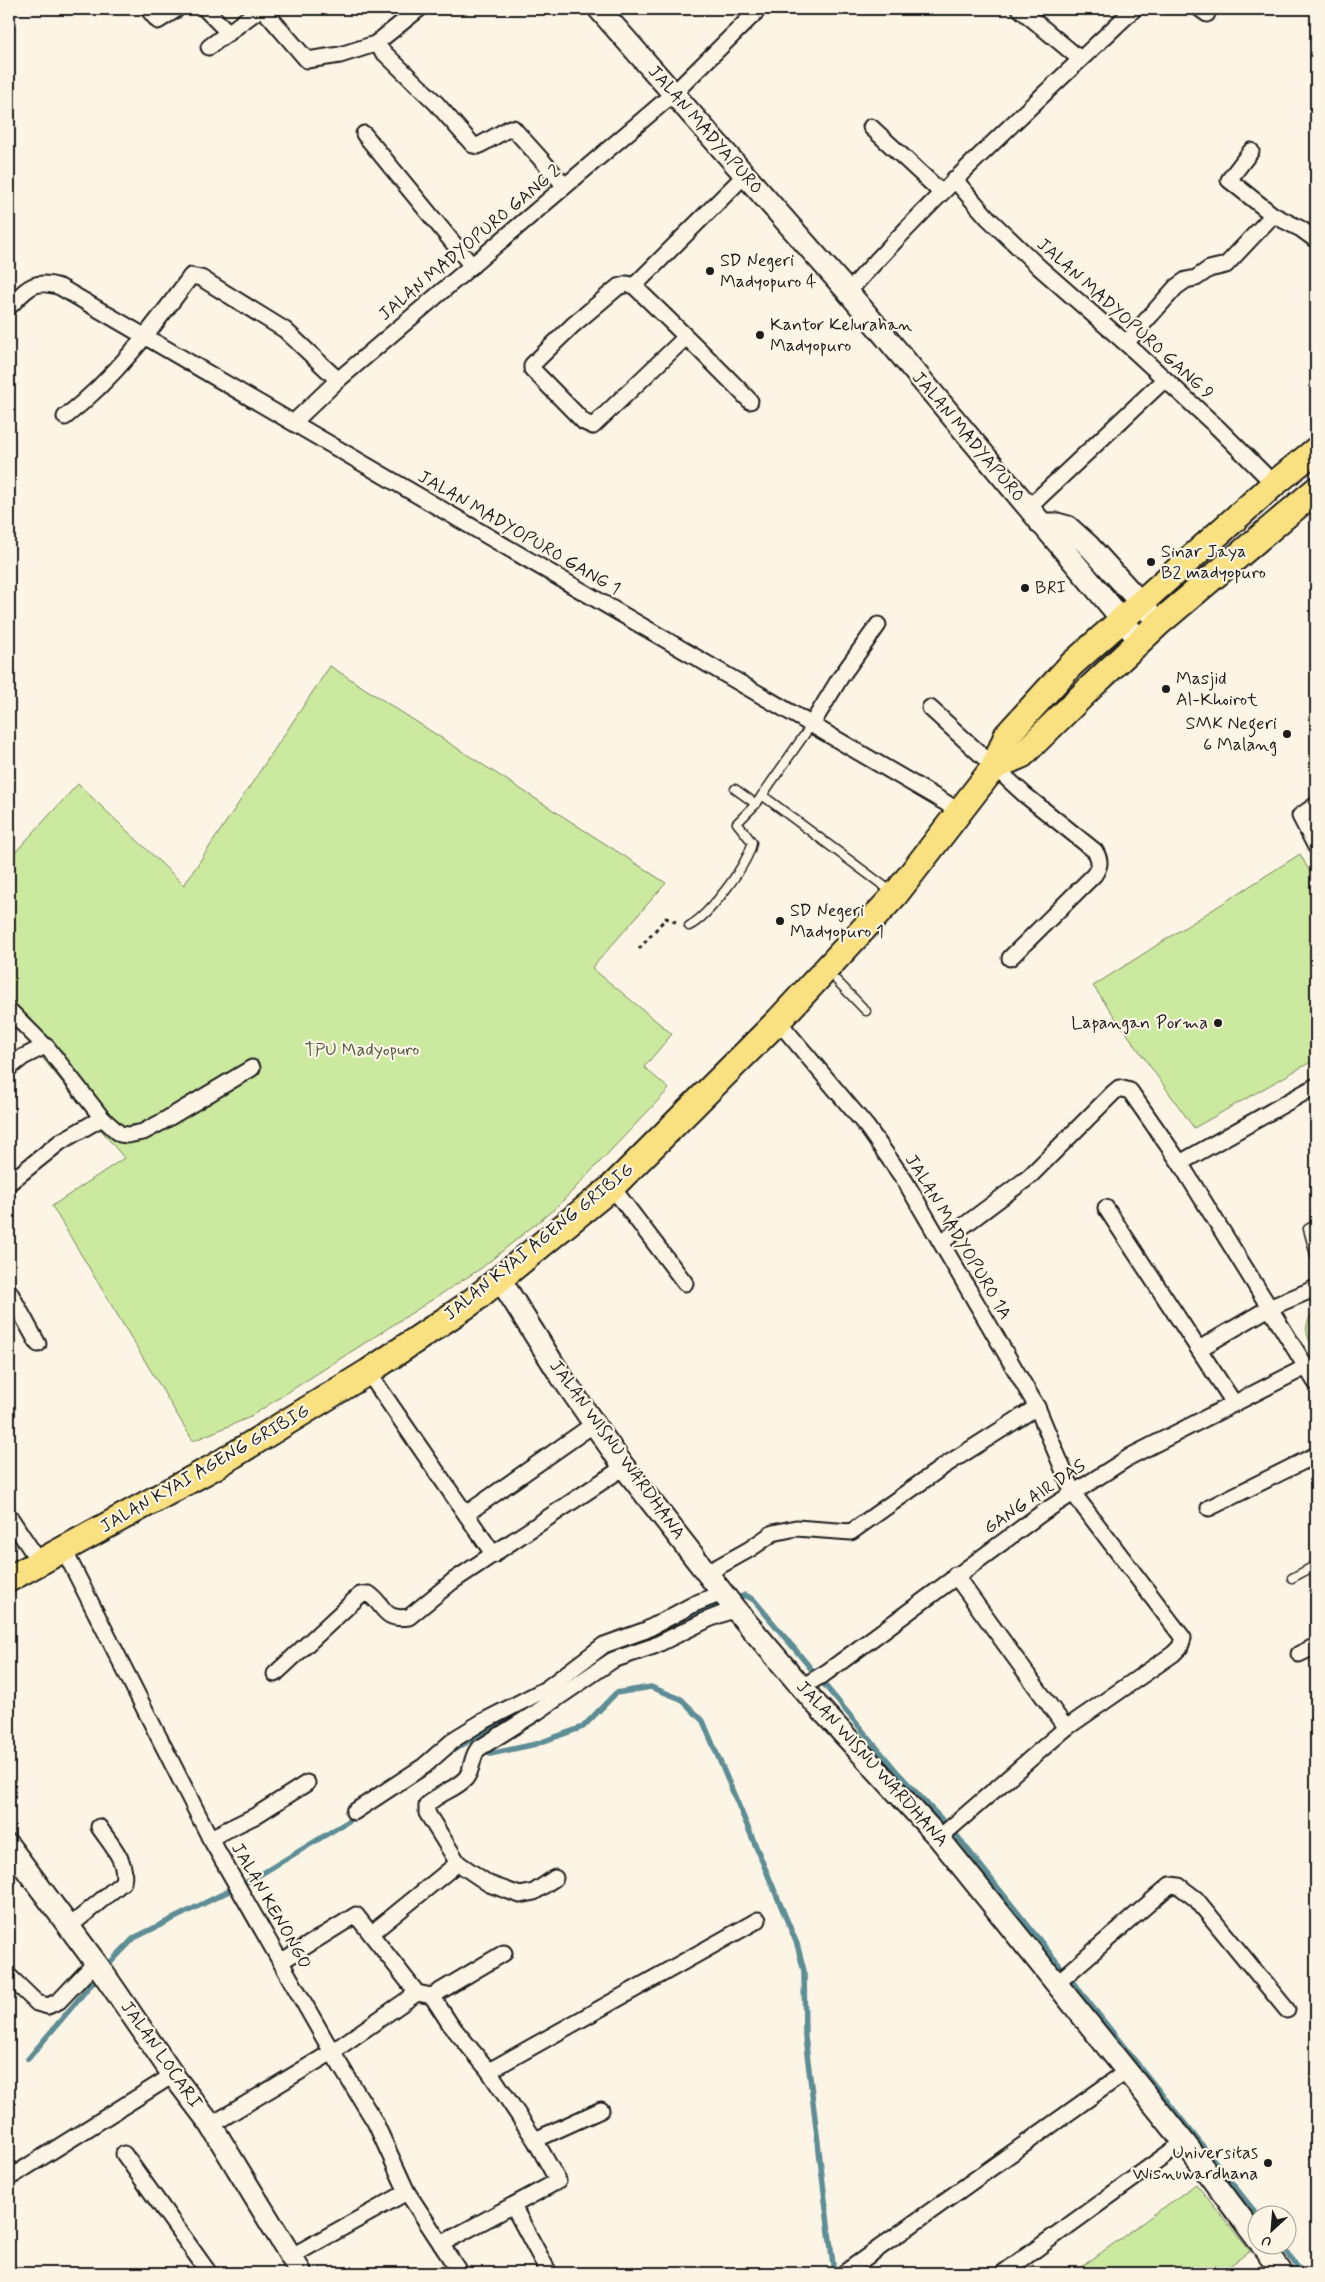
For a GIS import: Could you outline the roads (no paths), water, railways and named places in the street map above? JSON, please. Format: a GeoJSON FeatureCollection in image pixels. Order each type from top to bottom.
{"type":"FeatureCollection","features":[{"type":"Feature","properties":{"kind":"main road","name":"JALAN KYAI AGENG GRIBIG"},"geometry":{"type":"LineString","coordinates":[[9,1579],[214,1467],[368,1372],[469,1304],[612,1187],[778,1021],[832,975],[994,767],[1007,735],[1071,665],[1274,484],[1316,450]]}},
{"type":"Feature","properties":{"kind":"main road","name":"JALAN KYAI AGENG GRIBIG"},"geometry":{"type":"LineString","coordinates":[[994,767],[1022,755],[1159,623],[1316,490]]}},
{"type":"Feature","properties":{"kind":"street"},"geometry":{"type":"LineString","coordinates":[[148,9],[158,21],[177,9]]}},
{"type":"Feature","properties":{"kind":"street"},"geometry":{"type":"LineString","coordinates":[[205,9],[229,33]]}},
{"type":"Feature","properties":{"kind":"street"},"geometry":{"type":"LineString","coordinates":[[209,47],[262,9],[305,60],[340,55],[375,44],[419,9]]}},
{"type":"Feature","properties":{"kind":"street","name":"JALAN MADYAPURO"},"geometry":{"type":"LineString","coordinates":[[599,9],[848,292],[1140,641]]}},
{"type":"Feature","properties":{"kind":"street","name":"JALAN MADYOPURO GANG 2"},"geometry":{"type":"LineString","coordinates":[[294,422],[338,380],[673,94],[759,9]]}},
{"type":"Feature","properties":{"kind":"street"},"geometry":{"type":"LineString","coordinates":[[1020,9],[1080,59]]}},
{"type":"Feature","properties":{"kind":"street"},"geometry":{"type":"LineString","coordinates":[[848,292],[901,232],[954,179],[1134,9]]}},
{"type":"Feature","properties":{"kind":"street"},"geometry":{"type":"LineString","coordinates":[[375,44],[436,102],[473,145],[478,146],[513,128],[565,186]]}},
{"type":"Feature","properties":{"kind":"street"},"geometry":{"type":"LineString","coordinates":[[871,127],[941,192]]}},
{"type":"Feature","properties":{"kind":"street"},"geometry":{"type":"LineString","coordinates":[[364,134],[472,266]]}},
{"type":"Feature","properties":{"kind":"street"},"geometry":{"type":"LineString","coordinates":[[1251,151],[1229,180],[1272,215],[1301,229],[1316,240]]}},
{"type":"Feature","properties":{"kind":"street"},"geometry":{"type":"LineString","coordinates":[[634,286],[744,176]]}},
{"type":"Feature","properties":{"kind":"street","name":"JALAN MADYOPURO GANG 9"},"geometry":{"type":"LineString","coordinates":[[954,179],[988,218],[1218,428],[1274,484]]}},
{"type":"Feature","properties":{"kind":"street"},"geometry":{"type":"LineString","coordinates":[[1126,343],[1176,287],[1186,280],[1196,278],[1209,269],[1226,265],[1272,215]]}},
{"type":"Feature","properties":{"kind":"street"},"geometry":{"type":"LineString","coordinates":[[65,417],[82,404],[146,337],[191,276],[201,278],[285,330],[338,380]]}},
{"type":"Feature","properties":{"kind":"street","name":"JALAN MADYOPURO GANG 1"},"geometry":{"type":"LineString","coordinates":[[9,307],[29,287],[47,283],[60,287],[294,422],[450,516],[812,724],[946,803],[959,813]]}},
{"type":"Feature","properties":{"kind":"street"},"geometry":{"type":"LineString","coordinates":[[686,337],[593,426],[584,422],[532,369],[532,366],[573,325],[618,287],[627,284],[634,286],[686,337],[750,401]]}},
{"type":"Feature","properties":{"kind":"street"},"geometry":{"type":"LineString","coordinates":[[1159,623],[1088,545],[1068,528],[1034,516],[1164,380]]}},
{"type":"Feature","properties":{"kind":"street"},"geometry":{"type":"LineString","coordinates":[[812,724],[840,678],[878,625]]}},
{"type":"Feature","properties":{"kind":"street"},"geometry":{"type":"LineString","coordinates":[[930,708],[994,767],[1095,851],[1099,858],[1099,868],[1094,876],[1010,958]]}},
{"type":"Feature","properties":{"kind":"street"},"geometry":{"type":"LineString","coordinates":[[1316,805],[1301,814],[1300,819],[1316,847]]}},
{"type":"Feature","properties":{"kind":"street"},"geometry":{"type":"LineString","coordinates":[[9,1010],[50,1050],[102,1118],[120,1134],[128,1135],[143,1132],[252,1068]]}},
{"type":"Feature","properties":{"kind":"street","name":"JALAN MADYOPURO 1A"},"geometry":{"type":"LineString","coordinates":[[778,1021],[867,1126],[905,1181],[1037,1407],[1073,1493],[1183,1638],[1183,1641],[1173,1654],[1066,1728]]}},
{"type":"Feature","properties":{"kind":"street"},"geometry":{"type":"LineString","coordinates":[[9,1068],[23,1057],[45,1046]]}},
{"type":"Feature","properties":{"kind":"street"},"geometry":{"type":"LineString","coordinates":[[1180,1163],[1316,1086]]}},
{"type":"Feature","properties":{"kind":"street"},"geometry":{"type":"LineString","coordinates":[[942,1242],[1029,1177],[1112,1093],[1119,1088],[1130,1091],[1180,1163],[1316,1383]]}},
{"type":"Feature","properties":{"kind":"street"},"geometry":{"type":"LineString","coordinates":[[9,1182],[60,1142],[102,1118]]}},
{"type":"Feature","properties":{"kind":"street"},"geometry":{"type":"LineString","coordinates":[[612,1187],[685,1283]]}},
{"type":"Feature","properties":{"kind":"street"},"geometry":{"type":"LineString","coordinates":[[1106,1208],[1234,1403]]}},
{"type":"Feature","properties":{"kind":"street","name":"JALAN WISNU WARDHANA"},"geometry":{"type":"LineString","coordinates":[[500,1279],[624,1467],[729,1601],[808,1684],[939,1838],[1064,1977],[1127,2071],[1248,2227]]}},
{"type":"Feature","properties":{"kind":"street"},"geometry":{"type":"LineString","coordinates":[[1199,1349],[1269,1308],[1316,1288]]}},
{"type":"Feature","properties":{"kind":"street"},"geometry":{"type":"LineString","coordinates":[[9,1291],[38,1344]]}},
{"type":"Feature","properties":{"kind":"street","name":"GANG AIR DAS"},"geometry":{"type":"LineString","coordinates":[[808,1684],[827,1672],[955,1576],[1073,1493],[1131,1456],[1306,1367]]}},
{"type":"Feature","properties":{"kind":"street"},"geometry":{"type":"LineString","coordinates":[[368,1372],[494,1555]]}},
{"type":"Feature","properties":{"kind":"street"},"geometry":{"type":"LineString","coordinates":[[707,1573],[750,1549],[773,1533],[796,1528],[851,1532],[944,1466],[1037,1407]]}},
{"type":"Feature","properties":{"kind":"street"},"geometry":{"type":"LineString","coordinates":[[466,1514],[594,1424]]}},
{"type":"Feature","properties":{"kind":"street"},"geometry":{"type":"LineString","coordinates":[[1209,1508],[1316,1455]]}},
{"type":"Feature","properties":{"kind":"street"},"geometry":{"type":"LineString","coordinates":[[275,1674],[360,1595],[369,1594],[374,1597],[386,1614],[400,1618],[409,1617],[453,1581],[624,1467]]}},
{"type":"Feature","properties":{"kind":"street"},"geometry":{"type":"LineString","coordinates":[[9,1516],[40,1562]]}},
{"type":"Feature","properties":{"kind":"street","name":"JALAN KENONGO"},"geometry":{"type":"LineString","coordinates":[[64,1550],[210,1838],[282,1961],[332,2052],[375,2122],[407,2192],[460,2273]]}},
{"type":"Feature","properties":{"kind":"street"},"geometry":{"type":"LineString","coordinates":[[939,1838],[1066,1728],[955,1576]]}},
{"type":"Feature","properties":{"kind":"street"},"geometry":{"type":"LineString","coordinates":[[555,1878],[534,1892],[520,1895],[489,1884],[458,1863],[427,1813],[427,1805],[466,1777],[472,1768],[470,1746],[482,1722],[546,1689],[604,1645],[650,1638],[709,1618],[729,1601]]}},
{"type":"Feature","properties":{"kind":"street"},"geometry":{"type":"LineString","coordinates":[[354,1812],[424,1766],[470,1746],[537,1712],[613,1660],[650,1638],[694,1604],[729,1601]]}},
{"type":"Feature","properties":{"kind":"street"},"geometry":{"type":"LineString","coordinates":[[1300,1654],[1316,1646]]}},
{"type":"Feature","properties":{"kind":"street"},"geometry":{"type":"LineString","coordinates":[[210,1838],[255,1816],[307,1783]]}},
{"type":"Feature","properties":{"kind":"street"},"geometry":{"type":"LineString","coordinates":[[69,1926],[123,1882],[125,1871],[123,1863],[99,1827]]}},
{"type":"Feature","properties":{"kind":"street","name":"JALAN LOCARI"},"geometry":{"type":"LineString","coordinates":[[9,1846],[100,1968],[173,2076],[210,2125],[295,2265]]}},
{"type":"Feature","properties":{"kind":"street"},"geometry":{"type":"LineString","coordinates":[[372,1933],[458,1863]]}},
{"type":"Feature","properties":{"kind":"street"},"geometry":{"type":"LineString","coordinates":[[1064,1977],[1170,1885],[1179,1886],[1196,1899],[1287,2010]]}},
{"type":"Feature","properties":{"kind":"street"},"geometry":{"type":"LineString","coordinates":[[282,1961],[356,1914],[489,2071],[535,2140],[558,2181],[441,2244]]}},
{"type":"Feature","properties":{"kind":"street"},"geometry":{"type":"LineString","coordinates":[[489,2071],[758,1920]]}},
{"type":"Feature","properties":{"kind":"street"},"geometry":{"type":"LineString","coordinates":[[210,2125],[424,1994],[504,1953]]}},
{"type":"Feature","properties":{"kind":"street"},"geometry":{"type":"LineString","coordinates":[[9,1976],[37,2003],[48,2006],[59,2001],[100,1968]]}},
{"type":"Feature","properties":{"kind":"street"},"geometry":{"type":"LineString","coordinates":[[844,2273],[1127,2071]]}},
{"type":"Feature","properties":{"kind":"street"},"geometry":{"type":"LineString","coordinates":[[9,2178],[173,2076]]}},
{"type":"Feature","properties":{"kind":"street"},"geometry":{"type":"LineString","coordinates":[[535,2140],[601,2110]]}},
{"type":"Feature","properties":{"kind":"street"},"geometry":{"type":"LineString","coordinates":[[1003,2273],[1184,2142]]}},
{"type":"Feature","properties":{"kind":"street"},"geometry":{"type":"LineString","coordinates":[[124,2154],[209,2273]]}},
{"type":"Feature","properties":{"kind":"street"},"geometry":{"type":"LineString","coordinates":[[295,2265],[407,2192]]}},
{"type":"Feature","properties":{"kind":"street"},"geometry":{"type":"LineString","coordinates":[[513,2206],[549,2273]]}},
{"type":"Feature","properties":{"kind":"street"},"geometry":{"type":"LineString","coordinates":[[1268,2254],[1282,2273]]}},
{"type":"Feature","properties":{"kind":"lane"},"geometry":{"type":"LineString","coordinates":[[689,926],[702,917],[722,895],[751,850],[752,842],[738,823],[756,804],[812,724]]}},
{"type":"Feature","properties":{"kind":"lane"},"geometry":{"type":"LineString","coordinates":[[735,789],[756,804]]}},
{"type":"Feature","properties":{"kind":"lane"},"geometry":{"type":"LineString","coordinates":[[762,795],[895,895]]}},
{"type":"Feature","properties":{"kind":"lane"},"geometry":{"type":"LineString","coordinates":[[832,975],[866,1012]]}},
{"type":"Feature","properties":{"kind":"lane"},"geometry":{"type":"LineString","coordinates":[[1315,1255],[1308,1229],[1316,1224]]}},
{"type":"Feature","properties":{"kind":"lane"},"geometry":{"type":"LineString","coordinates":[[1292,1578],[1316,1565]]}},
{"type":"Feature","properties":{"kind":"waterway"},"geometry":{"type":"LineString","coordinates":[[734,1600],[745,1595],[754,1600],[897,1772],[943,1821]]}},
{"type":"Feature","properties":{"kind":"waterway"},"geometry":{"type":"LineString","coordinates":[[658,1631],[726,1603]]}},
{"type":"Feature","properties":{"kind":"waterway"},"geometry":{"type":"LineString","coordinates":[[597,1659],[626,1645]]}},
{"type":"Feature","properties":{"kind":"waterway"},"geometry":{"type":"LineString","coordinates":[[474,1736],[484,1750],[490,1754],[536,1744],[583,1727],[616,1693],[651,1687],[681,1699],[703,1721],[797,1944],[804,1971],[805,2037],[834,2273]]}},
{"type":"Feature","properties":{"kind":"waterway"},"geometry":{"type":"LineString","coordinates":[[447,1754],[516,1713]]}},
{"type":"Feature","properties":{"kind":"waterway"},"geometry":{"type":"LineString","coordinates":[[105,1968],[134,1938],[253,1879],[357,1816]]}},
{"type":"Feature","properties":{"kind":"waterway"},"geometry":{"type":"LineString","coordinates":[[957,1836],[1248,2204]]}},
{"type":"Feature","properties":{"kind":"waterway"},"geometry":{"type":"LineString","coordinates":[[28,2059],[99,1975]]}},
{"type":"Feature","properties":{"kind":"waterway"},"geometry":{"type":"LineString","coordinates":[[1288,2254],[1303,2273]]}},
{"type":"Feature","properties":{"kind":"place","name":"SD Negeri Madyopuro 4"},"geometry":{"type":"Point","coordinates":[710,271]}},
{"type":"Feature","properties":{"kind":"place","name":"Kantor Kelurahan Madyopuro"},"geometry":{"type":"Point","coordinates":[760,335]}},
{"type":"Feature","properties":{"kind":"place","name":"Sinar Jaya B2 madyopuro"},"geometry":{"type":"Point","coordinates":[1151,562]}},
{"type":"Feature","properties":{"kind":"place","name":"BRI"},"geometry":{"type":"Point","coordinates":[1025,588]}},
{"type":"Feature","properties":{"kind":"place","name":"Masjid Al-Khoirot"},"geometry":{"type":"Point","coordinates":[1166,689]}},
{"type":"Feature","properties":{"kind":"place","name":"SMK Negeri 6 Malang"},"geometry":{"type":"Point","coordinates":[1287,734]}},
{"type":"Feature","properties":{"kind":"place","name":"SD Negeri Madyopuro 1"},"geometry":{"type":"Point","coordinates":[780,921]}},
{"type":"Feature","properties":{"kind":"place","name":"Lapangan Porma"},"geometry":{"type":"Point","coordinates":[1218,1023]}},
{"type":"Feature","properties":{"kind":"place","name":"Universitas Wisnuwardhana"},"geometry":{"type":"Point","coordinates":[1268,2163]}},
{"type":"Feature","properties":{"kind":"park label","name":"TPU Madyopuro"},"geometry":{"type":"Point","coordinates":[362,1050]}}]}
